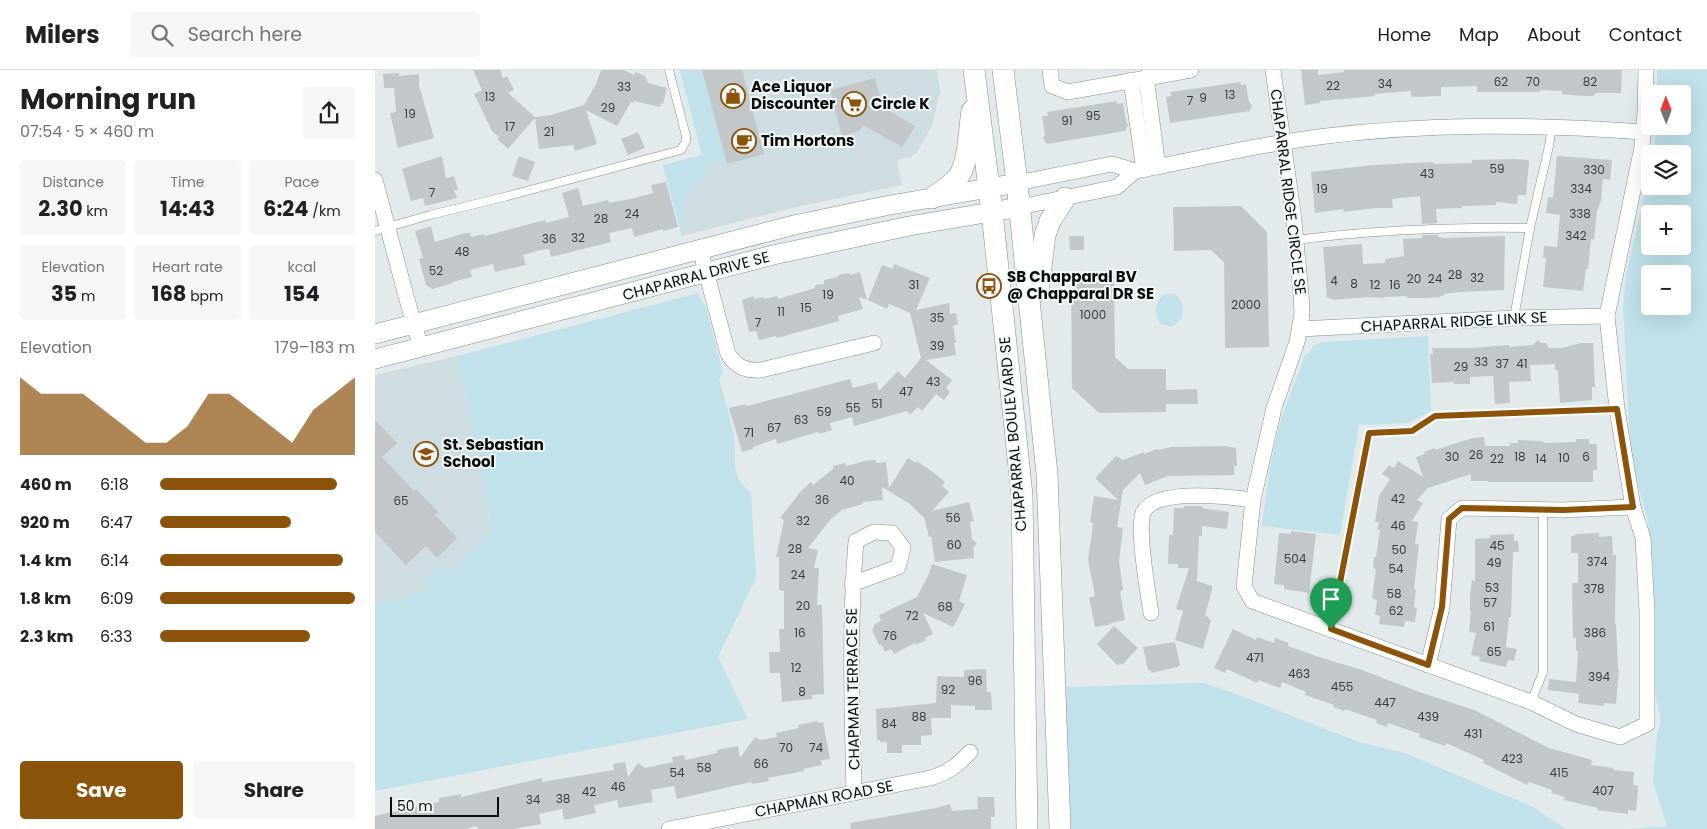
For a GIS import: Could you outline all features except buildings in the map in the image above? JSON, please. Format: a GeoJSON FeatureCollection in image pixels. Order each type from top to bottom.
{"type":"FeatureCollection","features":[{"type":"Feature","properties":{"kind":"main road","name":"CHAPARRAL BOULEVARD SE"},"geometry":{"type":"LineString","coordinates":[[1003,70],[1020,207],[1047,474],[1060,829]]}},
{"type":"Feature","properties":{"kind":"main road","name":"CHAPARRAL BOULEVARD SE"},"geometry":{"type":"LineString","coordinates":[[975,75],[992,212],[1022,495],[1027,829]]}},
{"type":"Feature","properties":{"kind":"main road"},"geometry":{"type":"LineString","coordinates":[[932,198],[956,179],[963,166],[975,75]]}},
{"type":"Feature","properties":{"kind":"main road"},"geometry":{"type":"LineString","coordinates":[[1033,336],[1043,244],[1050,221],[1065,198]]}},
{"type":"Feature","properties":{"kind":"street"},"geometry":{"type":"LineString","coordinates":[[1050,70],[1053,86],[1067,92],[1191,70]]}},
{"type":"Feature","properties":{"kind":"street","name":"CHAPARRAL RIDGE CIRCLE SE"},"geometry":{"type":"LineString","coordinates":[[1273,70],[1296,240],[1302,314],[1293,355],[1274,408],[1253,500],[1244,586],[1253,601],[1531,702],[1576,724],[1620,737],[1647,724],[1647,612],[1643,538],[1633,507],[1617,409],[1607,316],[1638,170],[1644,135]]}},
{"type":"Feature","properties":{"kind":"street","name":"CHAPARRAL RIDGE CIRCLE SE"},"geometry":{"type":"LineString","coordinates":[[1646,70],[1646,85]]}},
{"type":"Feature","properties":{"kind":"street"},"geometry":{"type":"LineString","coordinates":[[1139,78],[1146,169]]}},
{"type":"Feature","properties":{"kind":"street"},"geometry":{"type":"LineString","coordinates":[[1017,183],[1112,164],[1146,169],[1283,142],[1342,134],[1425,127],[1552,126],[1641,132]]}},
{"type":"Feature","properties":{"kind":"street"},"geometry":{"type":"LineString","coordinates":[[1020,207],[1117,187],[1146,169]]}},
{"type":"Feature","properties":{"kind":"street"},"geometry":{"type":"LineString","coordinates":[[375,180],[381,229],[421,348]]}},
{"type":"Feature","properties":{"kind":"street","name":"CHAPARRAL DRIVE SE"},"geometry":{"type":"LineString","coordinates":[[375,334],[815,220],[1017,183]]}},
{"type":"Feature","properties":{"kind":"street","name":"CHAPARRAL DRIVE SE"},"geometry":{"type":"LineString","coordinates":[[375,359],[706,272],[837,241],[927,222],[1020,207]]}},
{"type":"Feature","properties":{"kind":"street"},"geometry":{"type":"LineString","coordinates":[[700,249],[728,354],[732,360],[743,368],[751,371],[761,370],[874,343]]}},
{"type":"Feature","properties":{"kind":"street","name":"CHAPARRAL RIDGE LINK SE"},"geometry":{"type":"LineString","coordinates":[[1300,329],[1514,318],[1607,316]]}},
{"type":"Feature","properties":{"kind":"street"},"geometry":{"type":"LineString","coordinates":[[1151,613],[1142,537],[1142,518],[1146,510],[1160,501],[1179,496],[1211,496],[1253,500]]}},
{"type":"Feature","properties":{"kind":"street"},"geometry":{"type":"LineString","coordinates":[[1428,665],[1442,607],[1449,519],[1462,508],[1633,507]]}},
{"type":"Feature","properties":{"kind":"street","name":"CHAPMAN TERRACE SE"},"geometry":{"type":"LineString","coordinates":[[852,584],[854,793]]}},
{"type":"Feature","properties":{"kind":"street","name":"CHAPMAN ROAD SE"},"geometry":{"type":"LineString","coordinates":[[672,829],[943,774],[960,764],[971,752]]}},
{"type":"Feature","properties":{"kind":"lane"},"geometry":{"type":"LineString","coordinates":[[381,229],[681,150],[687,141],[669,70]]}},
{"type":"Feature","properties":{"kind":"lane"},"geometry":{"type":"LineString","coordinates":[[1514,318],[1530,228],[1552,126]]}},
{"type":"Feature","properties":{"kind":"lane"},"geometry":{"type":"LineString","coordinates":[[1296,240],[1375,231],[1530,228]]}},
{"type":"Feature","properties":{"kind":"lane"},"geometry":{"type":"LineString","coordinates":[[1331,629],[1369,433],[1412,431],[1435,416],[1617,409]]}},
{"type":"Feature","properties":{"kind":"lane"},"geometry":{"type":"LineString","coordinates":[[1531,702],[1543,672],[1543,509]]}},
{"type":"Feature","properties":{"kind":"shaded area"},"geometry":{"type":"Polygon","coordinates":[[[680,70],[937,70],[940,92],[932,126],[917,152],[911,157],[897,161],[902,185],[801,206],[682,236],[663,165],[702,155],[680,70]]]}},
{"type":"Feature","properties":{"kind":"shaded area"},"geometry":{"type":"Polygon","coordinates":[[[680,70],[701,70],[725,162],[724,164],[711,161],[703,177],[689,192],[683,210],[684,236],[682,236],[663,165],[702,155],[680,70]]]}},
{"type":"Feature","properties":{"kind":"shaded area"},"geometry":{"type":"Polygon","coordinates":[[[1657,70],[1707,70],[1707,829],[1629,829],[1667,826],[1653,782],[1657,734],[1661,722],[1655,692],[1653,563],[1648,521],[1636,479],[1630,446],[1623,306],[1626,275],[1641,209],[1641,255],[1691,255],[1691,205],[1642,205],[1644,195],[1691,195],[1691,145],[1654,145],[1656,135],[1691,135],[1691,85],[1657,85],[1657,70]]]}},
{"type":"Feature","properties":{"kind":"shaded area"},"geometry":{"type":"Polygon","coordinates":[[[698,293],[706,308],[723,372],[719,379],[733,432],[735,468],[739,480],[751,492],[756,578],[718,657],[748,719],[375,791],[375,604],[432,589],[427,589],[421,578],[430,575],[440,564],[449,573],[492,532],[457,356],[698,293]]]}},
{"type":"Feature","properties":{"kind":"shaded area"},"geometry":{"type":"Polygon","coordinates":[[[1169,293],[1174,294],[1180,299],[1183,308],[1180,321],[1171,327],[1161,324],[1156,315],[1158,301],[1169,293]]]}},
{"type":"Feature","properties":{"kind":"shaded area"},"geometry":{"type":"Polygon","coordinates":[[[1428,336],[1431,411],[1408,423],[1359,425],[1340,535],[1262,526],[1269,474],[1277,436],[1305,354],[1308,354],[1314,345],[1323,342],[1428,336]]]}},
{"type":"Feature","properties":{"kind":"shaded area","name":"St. Sebastian School"},"geometry":{"type":"Polygon","coordinates":[[[457,356],[492,532],[432,589],[375,604],[375,375],[457,356]]]}},
{"type":"Feature","properties":{"kind":"shaded area"},"geometry":{"type":"Polygon","coordinates":[[[1204,683],[1359,742],[1405,753],[1533,807],[1566,829],[1068,829],[1065,687],[1204,683]]]}},
{"type":"Feature","properties":{"kind":"place","name":"Ace Liquor Discounter"},"geometry":{"type":"Point","coordinates":[733,96]}},
{"type":"Feature","properties":{"kind":"place","name":"Circle K"},"geometry":{"type":"Point","coordinates":[854,104]}},
{"type":"Feature","properties":{"kind":"place","name":"Tim Hortons"},"geometry":{"type":"Point","coordinates":[744,141]}},
{"type":"Feature","properties":{"kind":"place","name":"SB Chapparal BV @ Chapparal DR SE"},"geometry":{"type":"Point","coordinates":[989,286]}},
{"type":"Feature","properties":{"kind":"place","name":"St. Sebastian School"},"geometry":{"type":"Point","coordinates":[426,454]}},
{"type":"Feature","properties":{"kind":"route"},"geometry":{"type":"LineString","coordinates":[[1617,409],[1633,507],[1563,510],[1462,508],[1449,519],[1442,607],[1428,665],[1331,629],[1369,433],[1412,431],[1435,416],[1617,409]]}}]}
